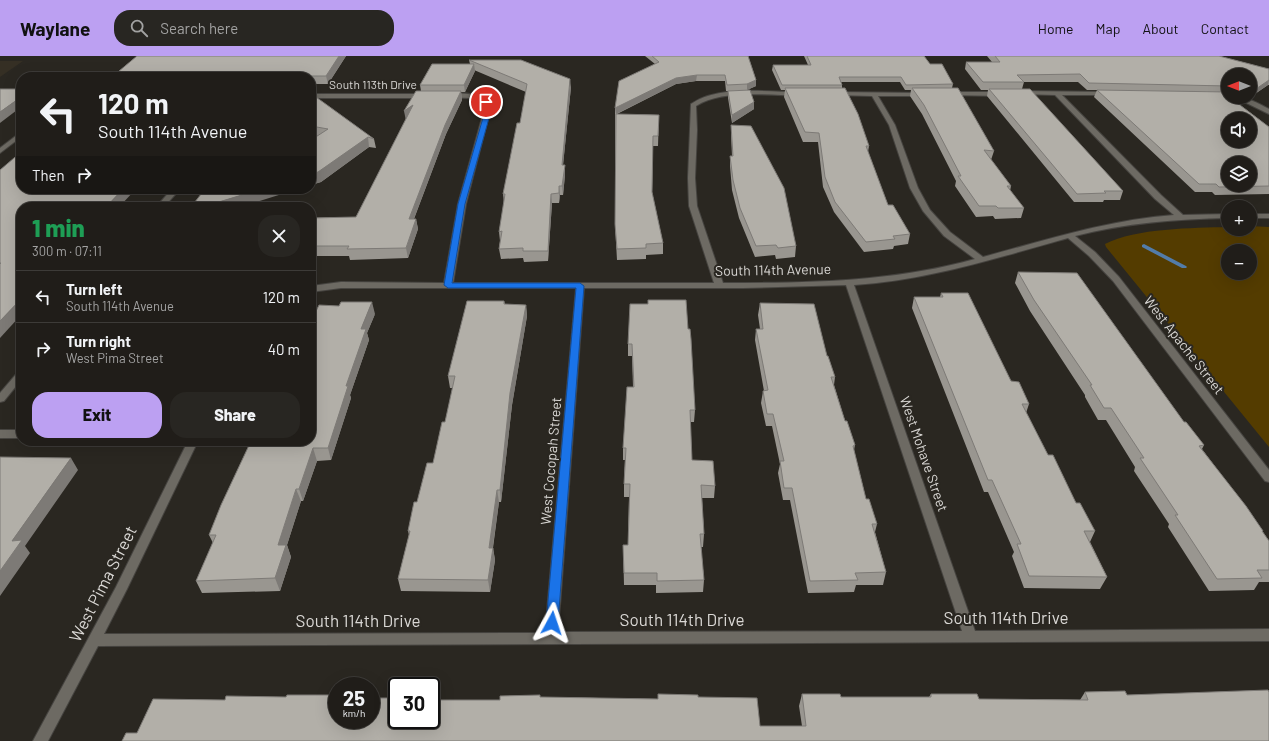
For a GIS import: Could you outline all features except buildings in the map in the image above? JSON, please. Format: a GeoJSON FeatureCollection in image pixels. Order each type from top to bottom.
{"type":"FeatureCollection","features":[{"type":"Feature","properties":{"kind":"street"},"geometry":{"type":"LineString","coordinates":[[1018,93],[1115,94]]}},
{"type":"Feature","properties":{"kind":"street"},"geometry":{"type":"LineString","coordinates":[[1057,93],[1158,196],[1181,217]]}},
{"type":"Feature","properties":{"kind":"street"},"geometry":{"type":"LineString","coordinates":[[718,285],[693,206],[690,185],[694,134],[693,105],[703,98],[731,94],[803,94]]}},
{"type":"Feature","properties":{"kind":"street"},"geometry":{"type":"LineString","coordinates":[[827,94],[930,94]]}},
{"type":"Feature","properties":{"kind":"street"},"geometry":{"type":"LineString","coordinates":[[874,94],[892,125],[910,177],[923,205],[946,234],[981,260]]}},
{"type":"Feature","properties":{"kind":"street"},"geometry":{"type":"LineString","coordinates":[[938,94],[1010,94]]}},
{"type":"Feature","properties":{"kind":"street","name":"South 113th Drive"},"geometry":{"type":"LineString","coordinates":[[316,96],[430,96]]}},
{"type":"Feature","properties":{"kind":"street"},"geometry":{"type":"LineString","coordinates":[[438,96],[464,96],[482,99],[486,102],[488,111],[462,204],[448,285]]}},
{"type":"Feature","properties":{"kind":"street"},"geometry":{"type":"LineString","coordinates":[[1253,104],[1269,112]]}},
{"type":"Feature","properties":{"kind":"street"},"geometry":{"type":"LineString","coordinates":[[0,151],[16,138]]}},
{"type":"Feature","properties":{"kind":"street"},"geometry":{"type":"LineString","coordinates":[[164,202],[172,194]]}},
{"type":"Feature","properties":{"kind":"street","name":"South 114th Avenue"},"geometry":{"type":"LineString","coordinates":[[316,288],[342,285],[580,286],[849,282],[912,276],[1121,224],[1181,217],[1221,216]]}},
{"type":"Feature","properties":{"kind":"street"},"geometry":{"type":"LineString","coordinates":[[1257,216],[1269,216]]}},
{"type":"Feature","properties":{"kind":"street","name":"West Apache Street"},"geometry":{"type":"LineString","coordinates":[[1070,236],[1092,254],[1116,279],[1269,478]]}},
{"type":"Feature","properties":{"kind":"street","name":"West Mohave Street"},"geometry":{"type":"LineString","coordinates":[[849,282],[971,637]]}},
{"type":"Feature","properties":{"kind":"street","name":"West Cocopah Street"},"geometry":{"type":"LineString","coordinates":[[551,638],[580,286]]}},
{"type":"Feature","properties":{"kind":"street"},"geometry":{"type":"LineString","coordinates":[[0,399],[16,380]]}},
{"type":"Feature","properties":{"kind":"street"},"geometry":{"type":"LineString","coordinates":[[0,434],[16,434]]}},
{"type":"Feature","properties":{"kind":"street","name":"West Pima Street"},"geometry":{"type":"LineString","coordinates":[[40,741],[95,640],[191,446]]}},
{"type":"Feature","properties":{"kind":"street","name":"South 114th Drive"},"geometry":{"type":"LineString","coordinates":[[95,640],[971,637],[1269,634]]}},
{"type":"Feature","properties":{"kind":"shaded area"},"geometry":{"type":"Polygon","coordinates":[[[0,61],[23,61],[0,77],[0,61]]]}},
{"type":"Feature","properties":{"kind":"shaded area"},"geometry":{"type":"Polygon","coordinates":[[[1257,226],[1269,227],[1269,447],[1105,244],[1132,235],[1148,232],[1221,227],[1221,236],[1257,236],[1257,226]]]}},
{"type":"Feature","properties":{"kind":"waterway"},"geometry":{"type":"LineString","coordinates":[[1144,246],[1184,267]]}},
{"type":"Feature","properties":{"kind":"route"},"geometry":{"type":"LineString","coordinates":[[486,102],[488,111],[462,204],[448,285],[580,286],[552,623]]}}]}
